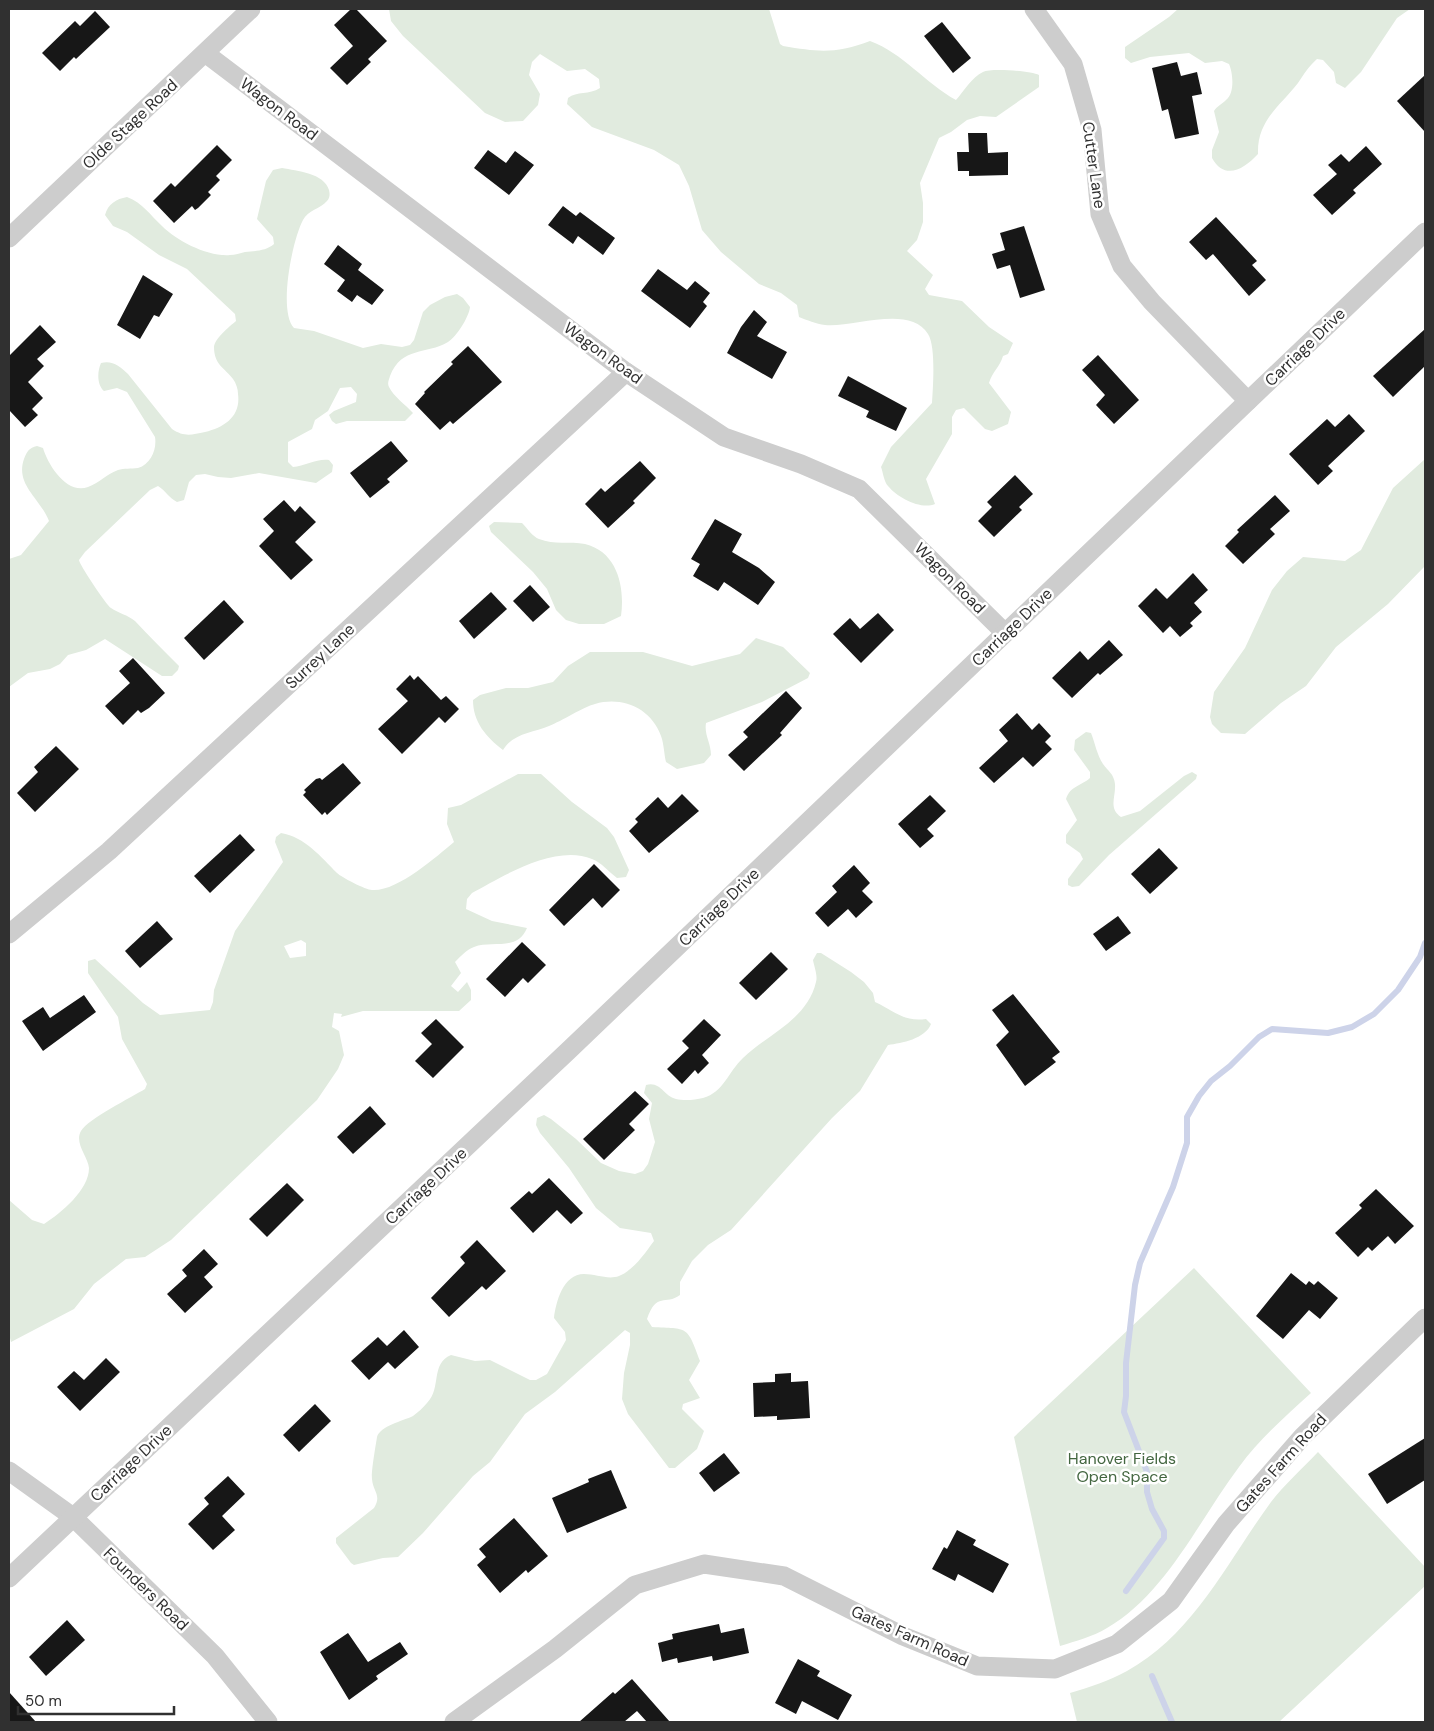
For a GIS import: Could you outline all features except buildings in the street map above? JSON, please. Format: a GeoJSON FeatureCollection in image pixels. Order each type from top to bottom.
{"type":"FeatureCollection","features":[{"type":"Feature","properties":{"kind":"street","name":"Olde Stage Road"},"geometry":{"type":"LineString","coordinates":[[9,238],[251,9]]}},
{"type":"Feature","properties":{"kind":"street","name":"Cutter Lane"},"geometry":{"type":"LineString","coordinates":[[1034,9],[1073,64],[1092,130],[1100,214],[1122,266],[1152,302],[1248,401]]}},
{"type":"Feature","properties":{"kind":"street","name":"Wagon Road"},"geometry":{"type":"LineString","coordinates":[[205,53],[626,372],[724,437],[801,464],[859,489],[1006,633]]}},
{"type":"Feature","properties":{"kind":"street","name":"Carriage Drive"},"geometry":{"type":"LineString","coordinates":[[9,1578],[568,1051],[1425,232]]}},
{"type":"Feature","properties":{"kind":"street","name":"Surrey Lane"},"geometry":{"type":"LineString","coordinates":[[9,934],[109,851],[626,372]]}},
{"type":"Feature","properties":{"kind":"street","name":"Gates Farm Road"},"geometry":{"type":"LineString","coordinates":[[454,1722],[548,1654],[635,1585],[704,1564],[784,1576],[903,1636],[977,1666],[1055,1669],[1117,1644],[1171,1601],[1226,1524],[1303,1436],[1425,1318]]}},
{"type":"Feature","properties":{"kind":"street","name":"Founders Road"},"geometry":{"type":"LineString","coordinates":[[9,1471],[73,1517],[214,1656],[268,1722]]}},
{"type":"Feature","properties":{"kind":"green space"},"geometry":{"type":"Polygon","coordinates":[[[389,9],[769,9],[780,44],[783,46],[827,51],[847,48],[870,41],[904,60],[934,85],[956,100],[972,81],[983,72],[1011,70],[1039,75],[1039,87],[996,117],[980,116],[967,120],[939,138],[920,183],[923,222],[917,240],[907,251],[933,275],[925,289],[929,295],[962,301],[989,327],[1013,343],[1008,354],[1003,356],[989,383],[1011,412],[1008,424],[992,431],[985,429],[964,408],[956,410],[952,417],[952,434],[926,479],[935,504],[917,504],[898,495],[887,484],[881,467],[891,447],[932,403],[933,367],[931,340],[920,325],[908,320],[880,319],[825,325],[799,317],[797,305],[781,293],[759,284],[721,252],[702,230],[689,186],[679,165],[654,150],[592,127],[567,104],[568,98],[572,96],[592,92],[600,88],[599,79],[585,69],[567,71],[540,54],[532,62],[529,75],[540,94],[538,105],[523,121],[505,122],[485,113],[403,36],[391,21],[389,9]]]}},
{"type":"Feature","properties":{"kind":"green space"},"geometry":{"type":"Polygon","coordinates":[[[1178,9],[1410,9],[1397,18],[1361,72],[1345,88],[1336,83],[1334,72],[1323,60],[1317,59],[1265,123],[1261,132],[1258,154],[1241,168],[1229,171],[1217,165],[1212,158],[1212,150],[1219,132],[1214,111],[1229,97],[1232,88],[1229,64],[1222,61],[1205,63],[1189,53],[1150,57],[1131,63],[1125,58],[1125,47],[1178,9]]]}},
{"type":"Feature","properties":{"kind":"green space"},"geometry":{"type":"Polygon","coordinates":[[[282,168],[316,176],[326,184],[330,193],[327,201],[305,217],[295,243],[288,276],[287,292],[289,319],[294,328],[314,331],[363,348],[381,344],[402,347],[410,345],[414,340],[423,312],[430,305],[445,297],[457,294],[470,307],[465,321],[459,331],[448,342],[408,355],[395,366],[388,384],[393,394],[413,413],[405,421],[347,421],[336,424],[329,415],[356,402],[357,394],[351,387],[340,388],[328,411],[315,420],[312,429],[288,442],[288,462],[293,467],[325,460],[329,460],[333,465],[332,472],[316,483],[259,473],[231,478],[205,474],[196,475],[189,482],[184,500],[177,502],[158,486],[150,490],[85,552],[79,560],[108,606],[135,621],[179,666],[172,676],[162,676],[105,639],[86,650],[68,655],[60,664],[50,669],[28,673],[9,687],[9,559],[21,555],[49,521],[23,476],[24,459],[29,450],[37,446],[43,448],[49,462],[59,477],[73,487],[80,488],[88,487],[118,470],[143,466],[150,460],[154,451],[155,437],[127,392],[117,388],[104,391],[100,385],[98,378],[99,370],[101,363],[105,362],[119,366],[125,371],[172,429],[180,433],[188,435],[212,430],[225,424],[237,409],[237,386],[220,366],[214,353],[215,344],[220,336],[236,321],[235,314],[187,269],[159,255],[127,232],[113,226],[105,215],[106,211],[119,199],[127,197],[142,206],[168,232],[193,247],[221,255],[256,251],[274,244],[273,237],[257,219],[266,181],[273,170],[282,168]]]}},
{"type":"Feature","properties":{"kind":"green space"},"geometry":{"type":"Polygon","coordinates":[[[1425,459],[1425,566],[1388,604],[1336,647],[1306,686],[1281,703],[1245,734],[1221,733],[1212,724],[1210,717],[1214,692],[1245,648],[1272,590],[1287,571],[1303,557],[1345,561],[1361,550],[1393,488],[1425,459]]]}},
{"type":"Feature","properties":{"kind":"green space"},"geometry":{"type":"Polygon","coordinates":[[[494,522],[522,523],[539,539],[550,542],[585,544],[596,548],[612,563],[617,572],[622,594],[621,616],[604,624],[579,624],[566,620],[556,610],[547,589],[533,572],[491,532],[489,526],[494,522]]]}},
{"type":"Feature","properties":{"kind":"green space"},"geometry":{"type":"Polygon","coordinates":[[[756,638],[783,647],[810,673],[808,678],[762,702],[706,723],[711,755],[704,763],[677,769],[666,762],[662,739],[656,726],[643,711],[625,703],[605,702],[595,704],[549,726],[512,740],[503,750],[486,734],[475,715],[473,700],[480,695],[506,688],[528,688],[553,682],[568,666],[590,652],[643,652],[692,666],[740,654],[756,638]]]}},
{"type":"Feature","properties":{"kind":"green space"},"geometry":{"type":"Polygon","coordinates":[[[1086,732],[1091,733],[1101,760],[1113,778],[1115,784],[1114,806],[1117,814],[1121,817],[1140,811],[1184,776],[1192,772],[1197,775],[1196,779],[1109,855],[1079,886],[1072,887],[1068,885],[1068,879],[1083,859],[1080,853],[1066,843],[1066,835],[1077,820],[1066,799],[1070,791],[1090,778],[1090,772],[1074,750],[1075,740],[1086,732]]]}},
{"type":"Feature","properties":{"kind":"green space"},"geometry":{"type":"Polygon","coordinates":[[[518,774],[541,774],[572,802],[607,828],[614,837],[629,870],[626,877],[617,878],[595,860],[577,855],[562,856],[530,864],[472,893],[467,899],[466,909],[492,921],[527,928],[523,935],[511,943],[474,947],[466,951],[455,962],[461,973],[451,986],[458,992],[467,982],[471,990],[471,1000],[459,1011],[363,1011],[341,1017],[342,1014],[334,1013],[332,1027],[339,1031],[344,1055],[338,1069],[317,1100],[171,1240],[145,1257],[126,1259],[94,1284],[74,1309],[11,1342],[9,1334],[9,1200],[32,1220],[44,1224],[58,1214],[73,1200],[88,1176],[88,1164],[79,1140],[81,1131],[92,1120],[145,1089],[147,1084],[122,1039],[118,1017],[88,973],[88,961],[95,959],[143,1003],[160,1015],[210,1010],[214,990],[235,931],[283,862],[275,842],[276,837],[281,833],[290,835],[312,848],[343,877],[359,886],[372,890],[382,889],[404,880],[454,842],[447,824],[448,808],[461,805],[518,774]],[[301,940],[284,946],[290,958],[306,956],[306,943],[301,940]]]}},
{"type":"Feature","properties":{"kind":"green space"},"geometry":{"type":"Polygon","coordinates":[[[817,953],[821,953],[864,982],[873,993],[875,1002],[899,1015],[911,1019],[926,1019],[931,1024],[918,1037],[888,1045],[860,1091],[832,1118],[731,1230],[708,1245],[692,1261],[680,1282],[680,1295],[658,1302],[651,1310],[647,1319],[652,1327],[673,1328],[685,1331],[692,1341],[700,1361],[689,1380],[700,1398],[683,1404],[682,1409],[704,1431],[697,1449],[675,1468],[669,1468],[628,1414],[622,1399],[624,1373],[630,1345],[630,1333],[625,1330],[555,1392],[525,1414],[490,1462],[473,1476],[423,1533],[398,1557],[383,1558],[354,1565],[351,1563],[336,1543],[336,1538],[374,1508],[376,1504],[377,1497],[372,1475],[377,1437],[382,1430],[413,1416],[425,1405],[434,1390],[440,1364],[451,1355],[475,1361],[490,1360],[530,1380],[536,1380],[547,1374],[566,1340],[565,1332],[554,1318],[559,1297],[566,1284],[577,1275],[619,1276],[643,1256],[654,1241],[651,1233],[620,1228],[596,1208],[569,1168],[540,1133],[536,1125],[537,1118],[544,1115],[551,1119],[576,1139],[601,1163],[619,1171],[635,1174],[643,1171],[648,1164],[655,1142],[649,1119],[652,1103],[644,1093],[646,1085],[655,1085],[668,1095],[682,1100],[703,1098],[716,1091],[743,1058],[786,1025],[804,1007],[816,982],[813,960],[817,953]]]}},
{"type":"Feature","properties":{"kind":"green space","name":"Hanover Fields Open Space"},"geometry":{"type":"Polygon","coordinates":[[[1194,1268],[1311,1393],[1255,1447],[1224,1488],[1180,1555],[1147,1596],[1107,1628],[1060,1646],[1014,1437],[1194,1268]]]}},
{"type":"Feature","properties":{"kind":"green space"},"geometry":{"type":"Polygon","coordinates":[[[1318,1452],[1425,1567],[1425,1586],[1279,1722],[1077,1722],[1070,1693],[1106,1681],[1127,1671],[1151,1656],[1172,1637],[1208,1595],[1271,1502],[1318,1452]]]}},
{"type":"Feature","properties":{"kind":"waterway"},"geometry":{"type":"LineString","coordinates":[[1126,1591],[1164,1538],[1164,1531],[1152,1509],[1147,1492],[1147,1472],[1124,1412],[1126,1363],[1135,1285],[1140,1263],[1173,1187],[1187,1143],[1187,1117],[1199,1096],[1211,1081],[1230,1066],[1259,1037],[1272,1029],[1328,1033],[1352,1027],[1374,1014],[1398,990],[1420,957],[1425,943]]}},
{"type":"Feature","properties":{"kind":"waterway"},"geometry":{"type":"LineString","coordinates":[[1152,1676],[1172,1722]]}}]}
